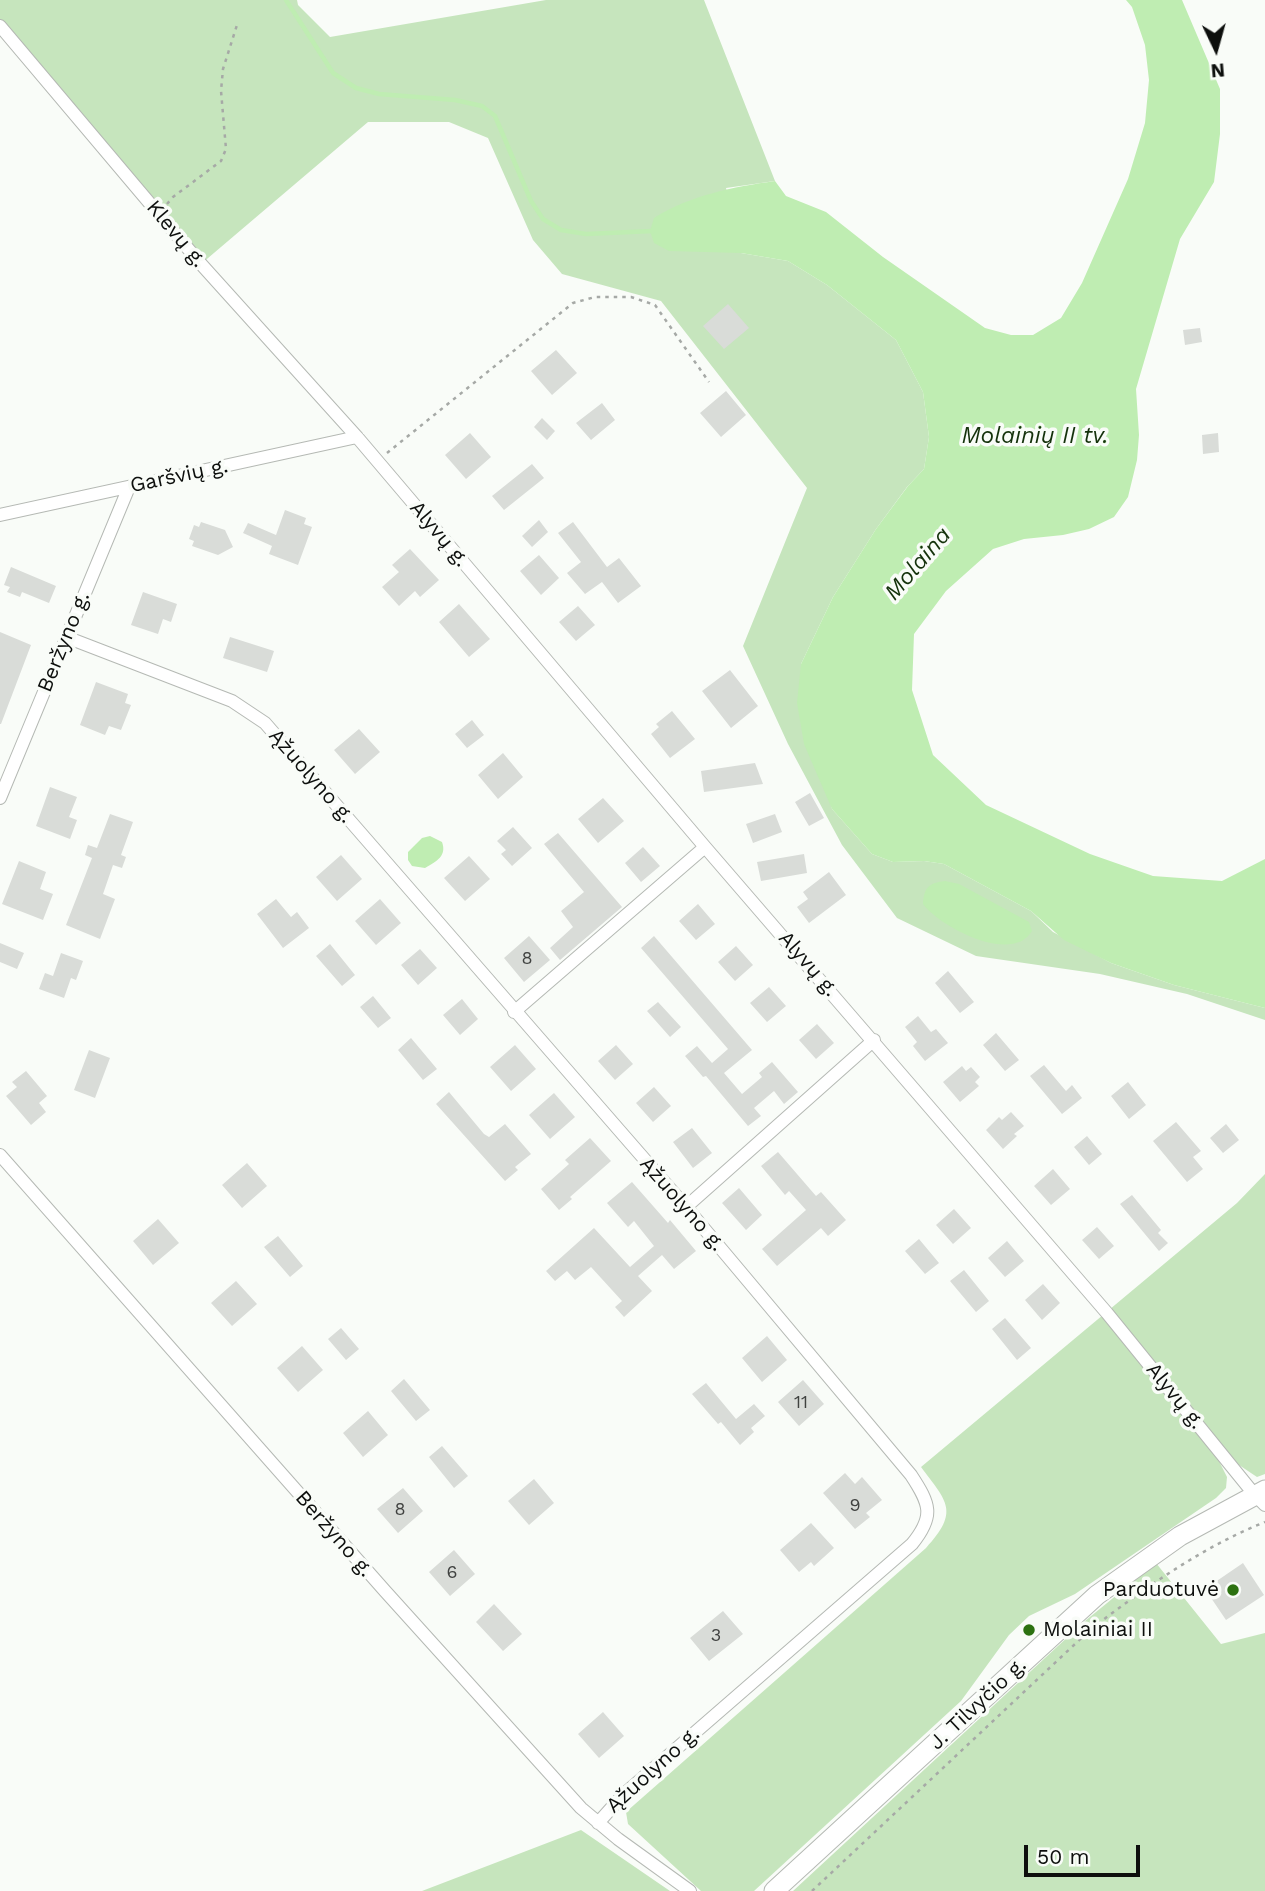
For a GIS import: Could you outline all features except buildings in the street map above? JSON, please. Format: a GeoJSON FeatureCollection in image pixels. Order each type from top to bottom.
{"type":"FeatureCollection","features":[{"type":"Feature","properties":{"kind":"main road","name":"J. Tilvyčio g."},"geometry":{"type":"LineString","coordinates":[[774,1891],[1097,1595],[1171,1542],[1262,1496]]}},
{"type":"Feature","properties":{"kind":"street","name":"Klevų g."},"geometry":{"type":"LineString","coordinates":[[0,26],[160,215],[357,437]]}},
{"type":"Feature","properties":{"kind":"street","name":"Alyvų g."},"geometry":{"type":"LineString","coordinates":[[357,437],[1262,1496]]}},
{"type":"Feature","properties":{"kind":"street","name":"Garšvių g."},"geometry":{"type":"LineString","coordinates":[[0,515],[357,437]]}},
{"type":"Feature","properties":{"kind":"street","name":"Beržyno g."},"geometry":{"type":"LineString","coordinates":[[0,797],[129,487]]}},
{"type":"Feature","properties":{"kind":"street","name":"Ąžuolyno g."},"geometry":{"type":"LineString","coordinates":[[66,637],[232,701],[265,723],[686,1208],[911,1475],[925,1496],[929,1513],[925,1528],[912,1544],[623,1795],[598,1823]]}},
{"type":"Feature","properties":{"kind":"street"},"geometry":{"type":"LineString","coordinates":[[514,1012],[705,847]]}},
{"type":"Feature","properties":{"kind":"street"},"geometry":{"type":"LineString","coordinates":[[686,1208],[874,1040]]}},
{"type":"Feature","properties":{"kind":"street","name":"Beržyno g."},"geometry":{"type":"LineString","coordinates":[[0,1155],[497,1718],[581,1808],[690,1891]]}},
{"type":"Feature","properties":{"kind":"path"},"geometry":{"type":"LineString","coordinates":[[160,215],[173,197],[221,161],[226,149],[221,91],[223,69],[237,25]]}},
{"type":"Feature","properties":{"kind":"path"},"geometry":{"type":"LineString","coordinates":[[377,461],[573,303],[595,297],[631,297],[655,305],[709,382]]}},
{"type":"Feature","properties":{"kind":"path"},"geometry":{"type":"LineString","coordinates":[[812,1891],[1091,1629],[1135,1596],[1197,1556],[1265,1522]]}},
{"type":"Feature","properties":{"kind":"shaded area"},"geometry":{"type":"Polygon","coordinates":[[[0,0],[297,0],[298,5],[330,37],[546,0],[704,0],[775,181],[726,188],[741,253],[788,261],[827,285],[896,340],[923,392],[929,437],[924,469],[876,529],[833,597],[801,664],[832,809],[872,854],[893,862],[924,861],[944,864],[1031,911],[1053,932],[1111,963],[1174,985],[1265,1008],[1265,1020],[1187,994],[1100,974],[976,956],[897,918],[842,845],[788,744],[743,646],[807,488],[661,301],[562,274],[533,240],[488,138],[449,122],[368,122],[201,264],[0,27],[0,0]]]}},
{"type":"Feature","properties":{"kind":"shaded area"},"geometry":{"type":"Polygon","coordinates":[[[1265,1174],[1265,1474],[1257,1477],[1239,1465],[1118,1325],[1219,1461],[1227,1477],[1226,1488],[1216,1498],[1075,1594],[1029,1616],[1009,1635],[961,1701],[754,1891],[701,1891],[628,1824],[626,1812],[926,1548],[943,1525],[946,1507],[938,1489],[921,1467],[1237,1203],[1265,1174]]]}},
{"type":"Feature","properties":{"kind":"shaded area"},"geometry":{"type":"Polygon","coordinates":[[[1156,1563],[1221,1644],[1265,1633],[1265,1891],[793,1891],[1085,1621],[1156,1563]]]}},
{"type":"Feature","properties":{"kind":"shaded area"},"geometry":{"type":"Polygon","coordinates":[[[581,1830],[670,1891],[422,1891],[581,1830]]]}},
{"type":"Feature","properties":{"kind":"water","name":"Molainių II tv."},"geometry":{"type":"Polygon","coordinates":[[[1126,0],[1182,0],[1220,89],[1220,134],[1214,182],[1180,239],[1136,389],[1139,435],[1137,460],[1128,497],[1114,517],[1089,529],[1024,539],[993,549],[946,591],[914,634],[912,690],[933,755],[986,805],[1090,854],[1153,876],[1222,881],[1265,859],[1265,1008],[1174,985],[1111,963],[1064,940],[1031,911],[944,864],[924,861],[893,862],[872,854],[832,809],[804,744],[797,703],[801,664],[833,597],[876,529],[924,469],[929,437],[923,392],[896,340],[827,285],[788,261],[741,253],[669,251],[654,243],[650,231],[654,218],[683,203],[728,189],[775,181],[786,196],[826,212],[883,257],[985,328],[1011,335],[1033,335],[1061,318],[1082,283],[1128,179],[1145,123],[1149,80],[1145,45],[1132,7],[1126,0]]]}},
{"type":"Feature","properties":{"kind":"water"},"geometry":{"type":"Polygon","coordinates":[[[430,836],[442,842],[442,855],[425,868],[412,866],[408,860],[408,852],[422,838],[430,836]]]}},
{"type":"Feature","properties":{"kind":"water"},"geometry":{"type":"Polygon","coordinates":[[[945,881],[959,884],[1029,922],[1032,931],[1022,941],[993,943],[976,939],[944,923],[923,904],[928,887],[945,881]]]}},
{"type":"Feature","properties":{"kind":"waterway"},"geometry":{"type":"LineString","coordinates":[[286,0],[333,73],[356,88],[379,94],[455,100],[482,106],[495,116],[531,201],[543,219],[561,230],[586,234],[653,231]]}},
{"type":"Feature","properties":{"kind":"place","name":"Parduotuvė"},"geometry":{"type":"Point","coordinates":[1233,1590]}},
{"type":"Feature","properties":{"kind":"place","name":"Molainiai II"},"geometry":{"type":"Point","coordinates":[1029,1630]}},
{"type":"Feature","properties":{"kind":"water label","name":"Molaina"},"geometry":{"type":"Point","coordinates":[918,564]}}]}
